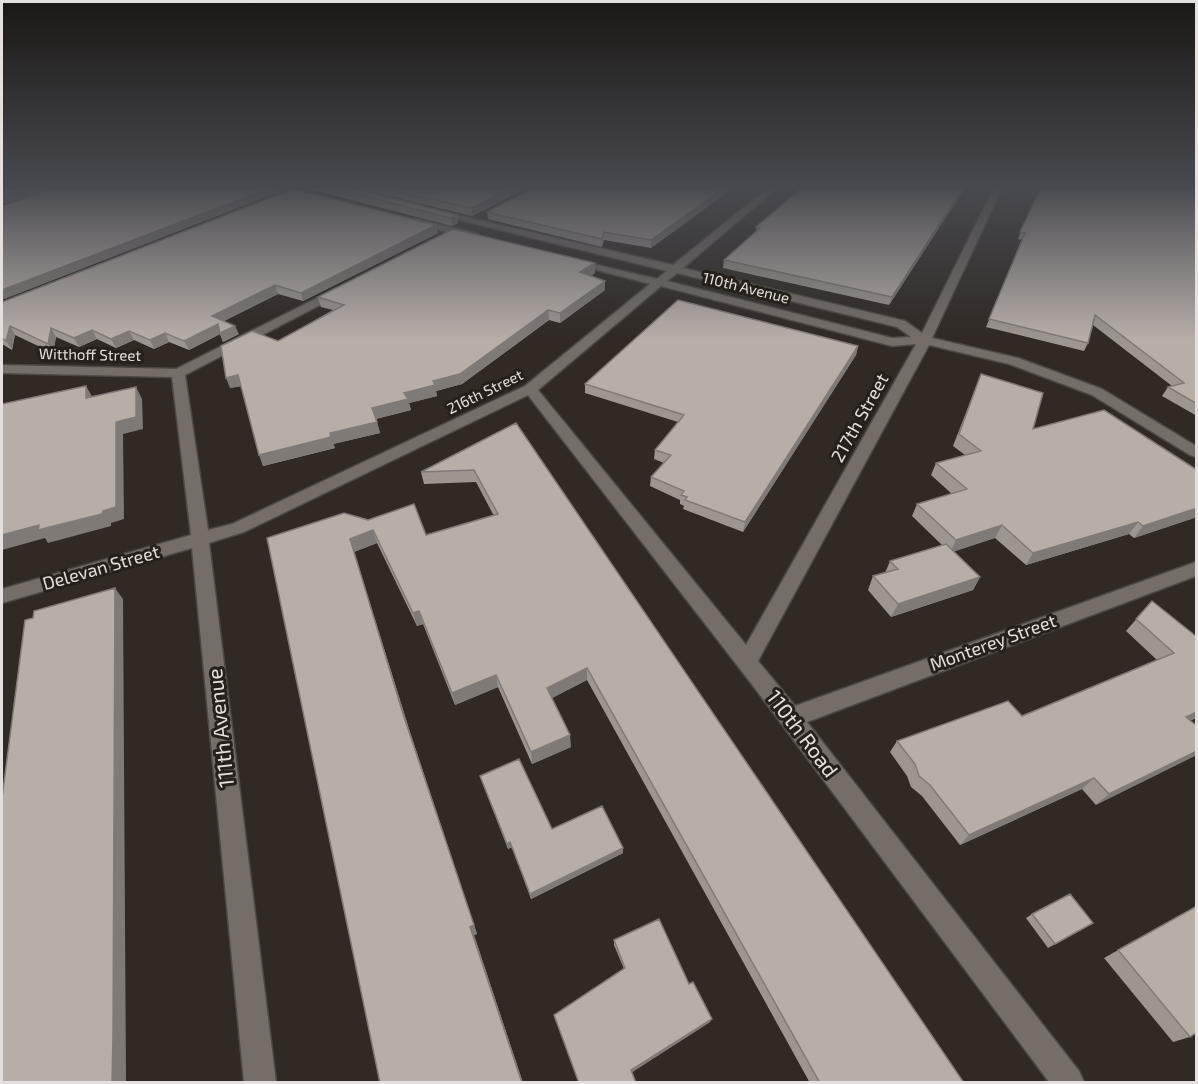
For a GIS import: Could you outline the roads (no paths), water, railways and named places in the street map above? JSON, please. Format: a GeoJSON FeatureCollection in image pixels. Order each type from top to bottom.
{"type":"FeatureCollection","features":[{"type":"Feature","properties":{"kind":"street"},"geometry":{"type":"LineString","coordinates":[[434,242],[441,239]]}},
{"type":"Feature","properties":{"kind":"street"},"geometry":{"type":"LineString","coordinates":[[484,239],[489,240]]}},
{"type":"Feature","properties":{"kind":"street","name":"110th Avenue"},"geometry":{"type":"LineString","coordinates":[[545,239],[901,324],[924,340]]}},
{"type":"Feature","properties":{"kind":"street","name":"216th Street"},"geometry":{"type":"LineString","coordinates":[[200,540],[238,528],[530,389],[712,239]]}},
{"type":"Feature","properties":{"kind":"street","name":"217th Street"},"geometry":{"type":"LineString","coordinates":[[747,662],[924,340],[973,239]]}},
{"type":"Feature","properties":{"kind":"street","name":"110th Avenue"},"geometry":{"type":"LineString","coordinates":[[557,257],[892,342],[924,340],[1012,361],[1097,392],[1197,452]]}},
{"type":"Feature","properties":{"kind":"street"},"geometry":{"type":"LineString","coordinates":[[178,373],[350,285]]}},
{"type":"Feature","properties":{"kind":"street","name":"Witthoff Street"},"geometry":{"type":"LineString","coordinates":[[2,369],[178,373]]}},
{"type":"Feature","properties":{"kind":"street","name":"111th Avenue"},"geometry":{"type":"LineString","coordinates":[[178,373],[200,540],[260,1083]]}},
{"type":"Feature","properties":{"kind":"street","name":"110th Road"},"geometry":{"type":"LineString","coordinates":[[530,389],[747,662],[1068,1083]]}},
{"type":"Feature","properties":{"kind":"street","name":"Delevan Street"},"geometry":{"type":"LineString","coordinates":[[2,596],[200,540]]}},
{"type":"Feature","properties":{"kind":"street","name":"Monterey Street"},"geometry":{"type":"LineString","coordinates":[[790,718],[1197,568]]}}]}
